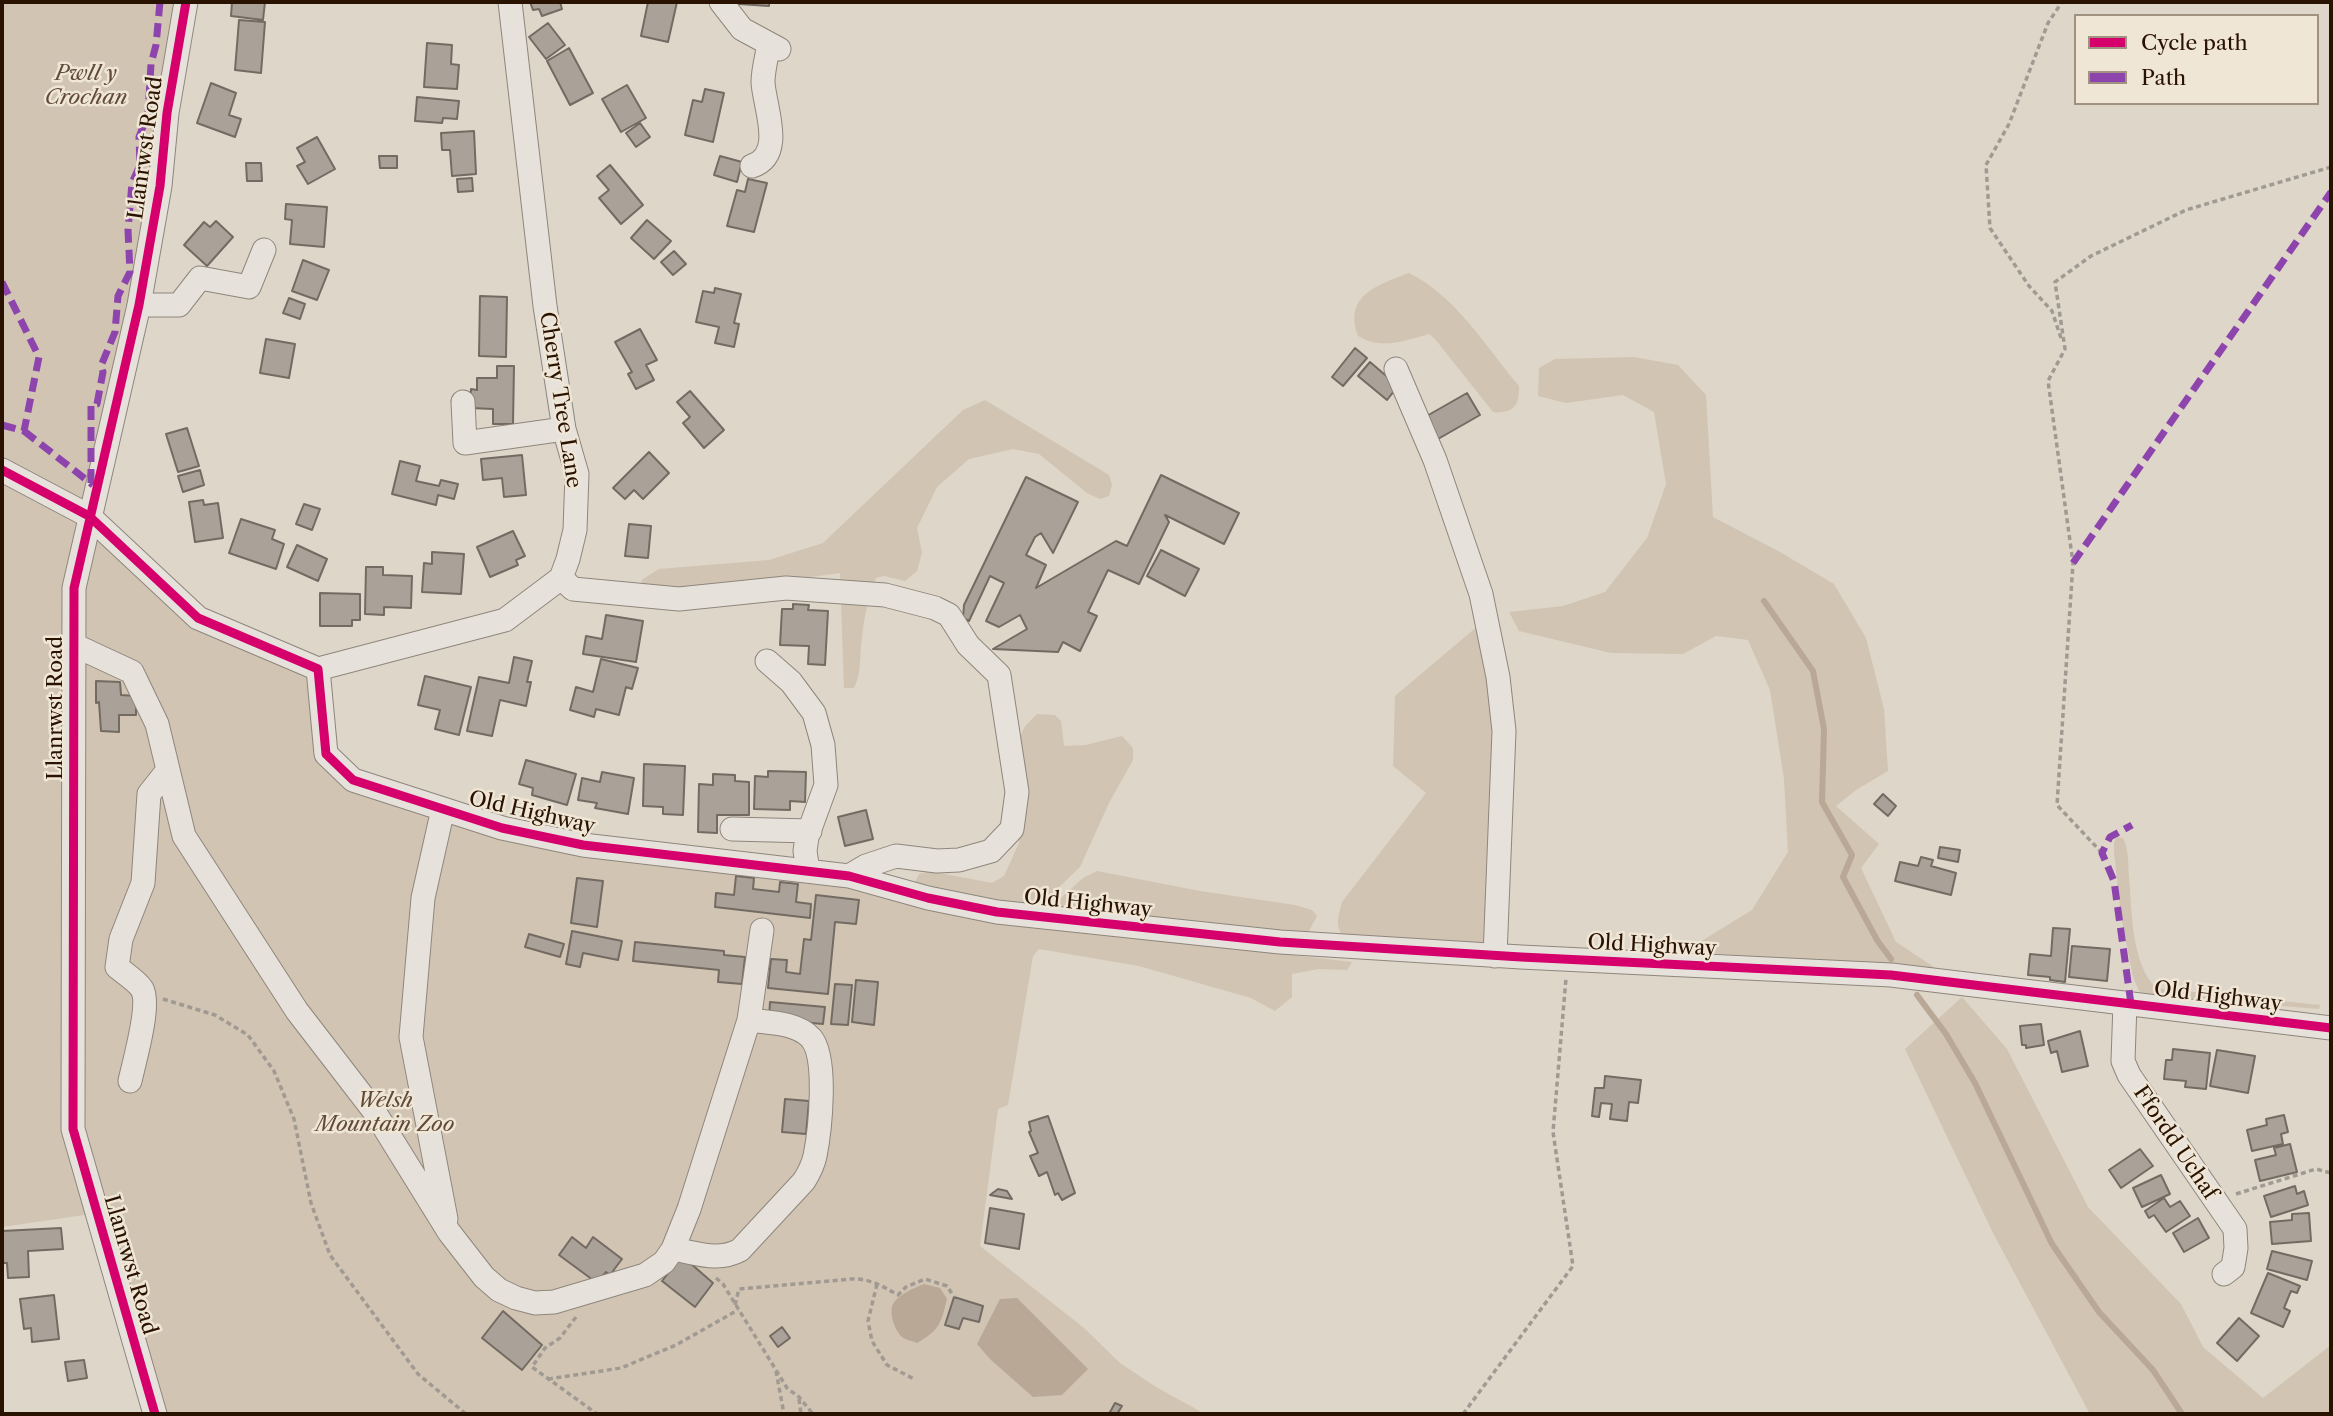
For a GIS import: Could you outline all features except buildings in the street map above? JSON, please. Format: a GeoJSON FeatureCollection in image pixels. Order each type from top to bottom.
{"type":"FeatureCollection","features":[{"type":"Feature","properties":{"kind":"street","name":"Llanrwst Road"},"geometry":{"type":"LineString","coordinates":[[155,1414],[73,1129],[74,588],[139,305],[160,186],[167,113],[186,2]]}},
{"type":"Feature","properties":{"kind":"street","name":"Cherry Tree Lane"},"geometry":{"type":"LineString","coordinates":[[510,2],[545,306],[564,429],[577,474],[575,530],[561,578]]}},
{"type":"Feature","properties":{"kind":"street"},"geometry":{"type":"LineString","coordinates":[[721,2],[742,29],[774,47],[763,81],[772,134],[766,154],[759,163],[752,166]]}},
{"type":"Feature","properties":{"kind":"street"},"geometry":{"type":"LineString","coordinates":[[139,305],[179,305],[200,278],[249,288],[264,250]]}},
{"type":"Feature","properties":{"kind":"street"},"geometry":{"type":"LineString","coordinates":[[1396,369],[1435,460],[1481,594],[1498,677],[1504,731],[1496,956]]}},
{"type":"Feature","properties":{"kind":"street"},"geometry":{"type":"LineString","coordinates":[[463,402],[464,443],[564,429]]}},
{"type":"Feature","properties":{"kind":"street"},"geometry":{"type":"LineString","coordinates":[[2,470],[89,516],[198,618],[318,669],[505,620],[561,578],[573,589],[679,599],[786,588],[885,595],[935,608],[949,615],[968,645],[999,674],[1017,792],[1012,829],[991,851],[959,860],[937,861],[896,856],[866,866],[849,876]]}},
{"type":"Feature","properties":{"kind":"street"},"geometry":{"type":"LineString","coordinates":[[74,645],[132,672],[157,724],[184,836],[297,1011],[374,1111],[449,1232],[484,1277],[499,1290],[516,1298],[535,1303],[554,1302],[645,1275],[664,1262],[673,1249],[686,1218],[749,1020],[762,930]]}},
{"type":"Feature","properties":{"kind":"street"},"geometry":{"type":"LineString","coordinates":[[767,661],[790,682],[814,713],[823,745],[825,785],[805,850],[808,871]]}},
{"type":"Feature","properties":{"kind":"street","name":"Old Highway"},"geometry":{"type":"LineString","coordinates":[[318,669],[326,754],[353,780],[502,828],[583,845],[849,876],[928,898],[1008,914],[1280,942],[1567,960],[1891,975],[2331,1028]]}},
{"type":"Feature","properties":{"kind":"street"},"geometry":{"type":"LineString","coordinates":[[130,1081],[143,1024],[144,997],[142,988],[117,967],[121,939],[143,883],[149,794],[168,769]]}},
{"type":"Feature","properties":{"kind":"street"},"geometry":{"type":"LineString","coordinates":[[443,808],[424,898],[411,1037],[449,1232]]}},
{"type":"Feature","properties":{"kind":"street"},"geometry":{"type":"LineString","coordinates":[[732,829],[810,831]]}},
{"type":"Feature","properties":{"kind":"street","name":"Ffordd Uchaf"},"geometry":{"type":"LineString","coordinates":[[2125,1003],[2123,1061],[2129,1075],[2235,1229],[2233,1267],[2224,1274]]}},
{"type":"Feature","properties":{"kind":"street"},"geometry":{"type":"LineString","coordinates":[[673,1249],[715,1257],[732,1255],[740,1250],[804,1181],[811,1168],[815,1155],[822,1079],[819,1051],[812,1039],[791,1026],[749,1020]]}},
{"type":"Feature","properties":{"kind":"path"},"geometry":{"type":"LineString","coordinates":[[2062,2],[2048,23],[2009,124],[1986,166],[1990,228],[2029,286],[2052,312],[2065,349]]}},
{"type":"Feature","properties":{"kind":"path"},"geometry":{"type":"LineString","coordinates":[[2102,853],[2057,805],[2073,563],[2048,381],[2065,349],[2055,282],[2091,256],[2186,210],[2331,167]]}},
{"type":"Feature","properties":{"kind":"path"},"geometry":{"type":"LineString","coordinates":[[1463,1414],[1573,1266],[1553,1132],[1567,960]]}},
{"type":"Feature","properties":{"kind":"path"},"geometry":{"type":"LineString","coordinates":[[144,997],[154,997],[215,1016],[248,1035],[274,1071],[294,1119],[311,1203],[330,1255],[418,1374],[466,1414]]}},
{"type":"Feature","properties":{"kind":"path"},"geometry":{"type":"LineString","coordinates":[[2214,1200],[2302,1173],[2316,1170],[2331,1173]]}},
{"type":"Feature","properties":{"kind":"path"},"geometry":{"type":"LineString","coordinates":[[713,1276],[723,1284],[787,1388],[799,1397],[813,1414]]}},
{"type":"Feature","properties":{"kind":"path"},"geometry":{"type":"LineString","coordinates":[[735,1305],[739,1289],[863,1278],[898,1295],[906,1287],[925,1279],[947,1286],[954,1297]]}},
{"type":"Feature","properties":{"kind":"path"},"geometry":{"type":"LineString","coordinates":[[877,1284],[868,1321],[872,1341],[887,1365],[914,1379]]}},
{"type":"Feature","properties":{"kind":"path"},"geometry":{"type":"LineString","coordinates":[[596,1290],[561,1338],[545,1348],[532,1364],[534,1370],[597,1414]]}},
{"type":"Feature","properties":{"kind":"path"},"geometry":{"type":"LineString","coordinates":[[548,1379],[621,1368],[676,1345],[738,1310]]}},
{"type":"Feature","properties":{"kind":"path"},"geometry":{"type":"LineString","coordinates":[[776,1369],[784,1414]]}},
{"type":"Feature","properties":{"kind":"path"},"geometry":{"type":"LineString","coordinates":[[799,1397],[801,1414]]}},
{"type":"Feature","properties":{"kind":"green space","name":"Welsh Mountain Zoo"},"geometry":{"type":"Polygon","coordinates":[[[2,2],[186,2],[90,516],[198,618],[318,669],[326,754],[471,826],[814,878],[1259,951],[1352,962],[1347,970],[1318,969],[1292,974],[1292,997],[1275,1011],[1251,998],[1139,966],[1039,949],[1033,956],[1008,1105],[998,1109],[980,1246],[1084,1328],[1120,1363],[1205,1414],[155,1414],[91,1214],[2,1227],[2,2]]]}},
{"type":"Feature","properties":{"kind":"green space"},"geometry":{"type":"Polygon","coordinates":[[[1409,273],[1426,283],[1456,309],[1519,386],[1514,407],[1493,412],[1429,334],[1384,343],[1358,336],[1355,311],[1359,301],[1375,287],[1409,273]]]}},
{"type":"Feature","properties":{"kind":"green space"},"geometry":{"type":"Polygon","coordinates":[[[1634,357],[1678,365],[1706,395],[1713,517],[1834,584],[1866,638],[1884,709],[1888,771],[1856,790],[1836,806],[1879,844],[1861,868],[1896,942],[1937,969],[1692,952],[1695,945],[1752,910],[1788,852],[1784,779],[1770,690],[1748,640],[1716,636],[1683,654],[1611,653],[1519,631],[1509,612],[1563,606],[1605,592],[1647,538],[1666,484],[1654,412],[1623,395],[1566,403],[1538,396],[1539,368],[1555,359],[1634,357]]]}},
{"type":"Feature","properties":{"kind":"green space"},"geometry":{"type":"Polygon","coordinates":[[[985,400],[1109,475],[1112,485],[1109,496],[1100,499],[1087,493],[1039,454],[1013,449],[969,459],[937,487],[917,528],[922,553],[917,571],[905,581],[884,576],[876,578],[865,615],[859,670],[854,688],[844,688],[840,573],[708,591],[639,588],[643,579],[659,569],[769,560],[823,543],[963,410],[985,400]]]}},
{"type":"Feature","properties":{"kind":"green space"},"geometry":{"type":"Polygon","coordinates":[[[1479,625],[1492,706],[1486,943],[1344,937],[1338,925],[1342,902],[1426,793],[1393,766],[1395,696],[1479,625]]]}},
{"type":"Feature","properties":{"kind":"green space"},"geometry":{"type":"Polygon","coordinates":[[[1037,714],[1055,715],[1061,721],[1064,746],[1086,745],[1122,736],[1133,748],[1133,760],[1109,803],[1080,867],[1037,908],[1028,912],[914,884],[919,874],[929,871],[992,883],[1004,876],[1019,843],[1022,787],[1016,746],[1025,726],[1037,714]]]}},
{"type":"Feature","properties":{"kind":"green space"},"geometry":{"type":"Polygon","coordinates":[[[2117,837],[2123,838],[2127,852],[2137,951],[2156,988],[2320,1005],[2319,1009],[2148,995],[2139,991],[2133,977],[2121,916],[2114,852],[2117,837]]]}},
{"type":"Feature","properties":{"kind":"green space"},"geometry":{"type":"Polygon","coordinates":[[[1097,871],[1200,891],[1295,905],[1312,910],[1317,916],[1308,933],[1296,937],[1052,911],[1052,906],[1083,878],[1097,871]]]}},
{"type":"Feature","properties":{"kind":"green space"},"geometry":{"type":"Polygon","coordinates":[[[1962,997],[2007,1049],[2088,1207],[2181,1304],[2203,1347],[2263,1398],[2331,1345],[2331,1414],[2090,1414],[1993,1233],[1905,1049],[1962,997]]]}},
{"type":"Feature","properties":{"kind":"shaded area"},"geometry":{"type":"Polygon","coordinates":[[[924,1284],[940,1288],[947,1299],[938,1325],[931,1334],[917,1343],[899,1334],[892,1319],[892,1309],[901,1296],[924,1284]]]}},
{"type":"Feature","properties":{"kind":"shaded area"},"geometry":{"type":"Polygon","coordinates":[[[1017,1298],[1088,1369],[1062,1395],[1033,1397],[977,1344],[1000,1299],[1017,1298]]]}},
{"type":"Feature","properties":{"kind":"waterway"},"geometry":{"type":"LineString","coordinates":[[1764,601],[1813,671],[1824,729],[1822,802],[1852,855],[1843,877],[1877,940],[1891,959]]}},
{"type":"Feature","properties":{"kind":"waterway"},"geometry":{"type":"LineString","coordinates":[[1917,995],[1946,1034],[1975,1083],[2052,1244],[2099,1312],[2153,1370],[2182,1414]]}},
{"type":"Feature","properties":{"kind":"marked path"},"geometry":{"type":"LineString","coordinates":[[91,483],[91,405],[97,404],[103,372],[101,366],[115,332],[118,296],[130,272],[128,230],[132,183],[140,165],[139,137],[148,114],[151,64],[156,45],[160,2]]}},
{"type":"Feature","properties":{"kind":"marked path"},"geometry":{"type":"LineString","coordinates":[[2073,563],[2331,192]]}},
{"type":"Feature","properties":{"kind":"marked path"},"geometry":{"type":"LineString","coordinates":[[2,282],[39,357],[24,431],[2,425]]}},
{"type":"Feature","properties":{"kind":"marked path"},"geometry":{"type":"LineString","coordinates":[[24,431],[93,485]]}},
{"type":"Feature","properties":{"kind":"marked path"},"geometry":{"type":"LineString","coordinates":[[2131,1004],[2114,881],[2102,853],[2110,837],[2132,825]]}},
{"type":"Feature","properties":{"kind":"cycle path"},"geometry":{"type":"LineString","coordinates":[[155,1414],[73,1129],[74,588],[139,305],[160,186],[167,113],[186,2]]}},
{"type":"Feature","properties":{"kind":"cycle path"},"geometry":{"type":"LineString","coordinates":[[2,470],[89,516],[198,618],[318,669],[326,754],[353,780],[502,828],[583,845],[849,876],[928,898],[997,912],[1280,942],[1891,975],[2331,1028]]}},
{"type":"Feature","properties":{"kind":"park label","name":"Pwll y Crochan"},"geometry":{"type":"Point","coordinates":[86,86]}}]}
